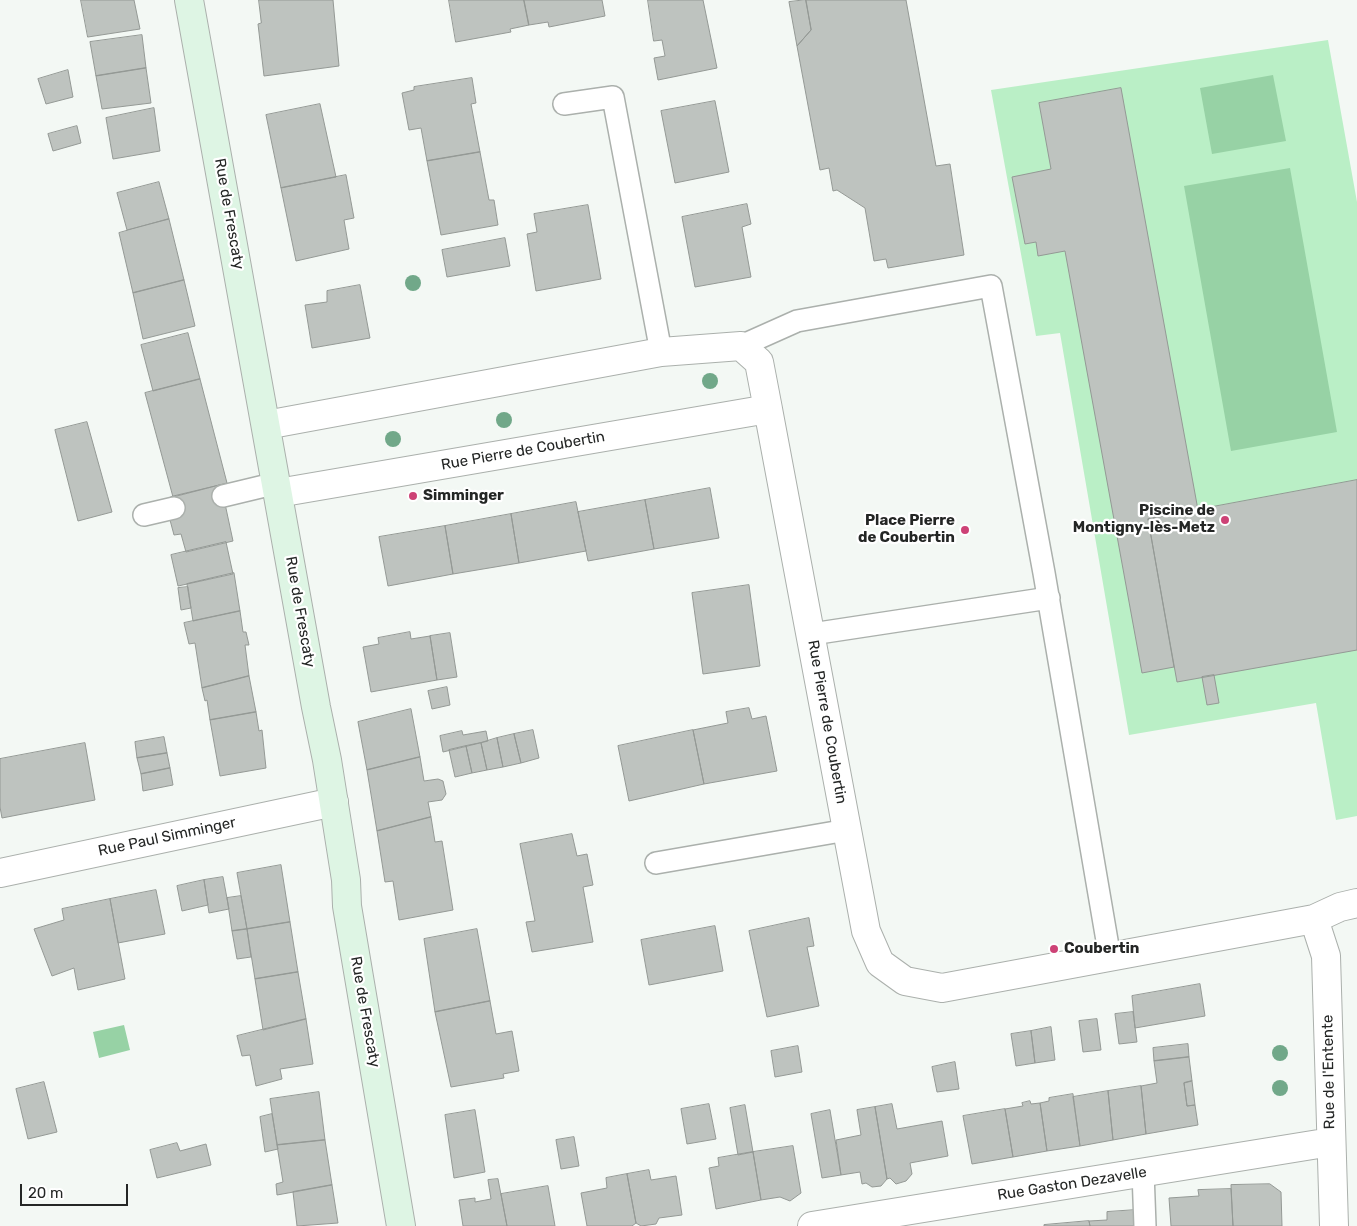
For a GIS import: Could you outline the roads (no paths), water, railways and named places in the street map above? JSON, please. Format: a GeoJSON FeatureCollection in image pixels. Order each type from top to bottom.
{"type":"FeatureCollection","features":[{"type":"Feature","properties":{"kind":"street","name":"Rue de Frescaty"},"geometry":{"type":"LineString","coordinates":[[189,0],[316,707],[323,734],[346,880],[347,906],[401,1226]]}},
{"type":"Feature","properties":{"kind":"street"},"geometry":{"type":"LineString","coordinates":[[266,425],[661,352],[741,346]]}},
{"type":"Feature","properties":{"kind":"street","name":"Rue Pierre de Coubertin"},"geometry":{"type":"LineString","coordinates":[[741,346],[759,362],[812,634],[846,830],[866,931],[880,962],[905,981],[942,988],[1314,919],[1340,906],[1357,903]]}},
{"type":"Feature","properties":{"kind":"street","name":"Rue Pierre de Coubertin"},"geometry":{"type":"LineString","coordinates":[[278,488],[768,409]]}},
{"type":"Feature","properties":{"kind":"street","name":"Rue Paul Simminger"},"geometry":{"type":"LineString","coordinates":[[0,874],[334,802]]}},
{"type":"Feature","properties":{"kind":"street","name":"Rue de l'Entente"},"geometry":{"type":"LineString","coordinates":[[1314,919],[1326,956],[1334,1226]]}},
{"type":"Feature","properties":{"kind":"street","name":"Rue Gaston Dezavelle"},"geometry":{"type":"LineString","coordinates":[[812,1226],[879,1221],[1143,1172],[1331,1142]]}},
{"type":"Feature","properties":{"kind":"lane"},"geometry":{"type":"LineString","coordinates":[[564,104],[613,97],[661,352]]}},
{"type":"Feature","properties":{"kind":"lane"},"geometry":{"type":"LineString","coordinates":[[741,346],[797,321],[991,286],[1048,598],[1110,958]]}},
{"type":"Feature","properties":{"kind":"lane"},"geometry":{"type":"LineString","coordinates":[[223,496],[278,488]]}},
{"type":"Feature","properties":{"kind":"lane"},"geometry":{"type":"LineString","coordinates":[[144,515],[174,508]]}},
{"type":"Feature","properties":{"kind":"lane"},"geometry":{"type":"LineString","coordinates":[[812,634],[1048,598]]}},
{"type":"Feature","properties":{"kind":"lane"},"geometry":{"type":"LineString","coordinates":[[656,863],[846,830]]}},
{"type":"Feature","properties":{"kind":"lane"},"geometry":{"type":"LineString","coordinates":[[1143,1172],[1146,1226]]}},
{"type":"Feature","properties":{"kind":"place","name":"Simminger"},"geometry":{"type":"Point","coordinates":[413,496]}},
{"type":"Feature","properties":{"kind":"place","name":"Piscine de Montigny-lès-Metz"},"geometry":{"type":"Point","coordinates":[1225,520]}},
{"type":"Feature","properties":{"kind":"place","name":"Place Pierre de Coubertin"},"geometry":{"type":"Point","coordinates":[965,530]}},
{"type":"Feature","properties":{"kind":"place","name":"Coubertin"},"geometry":{"type":"Point","coordinates":[1054,949]}}]}
